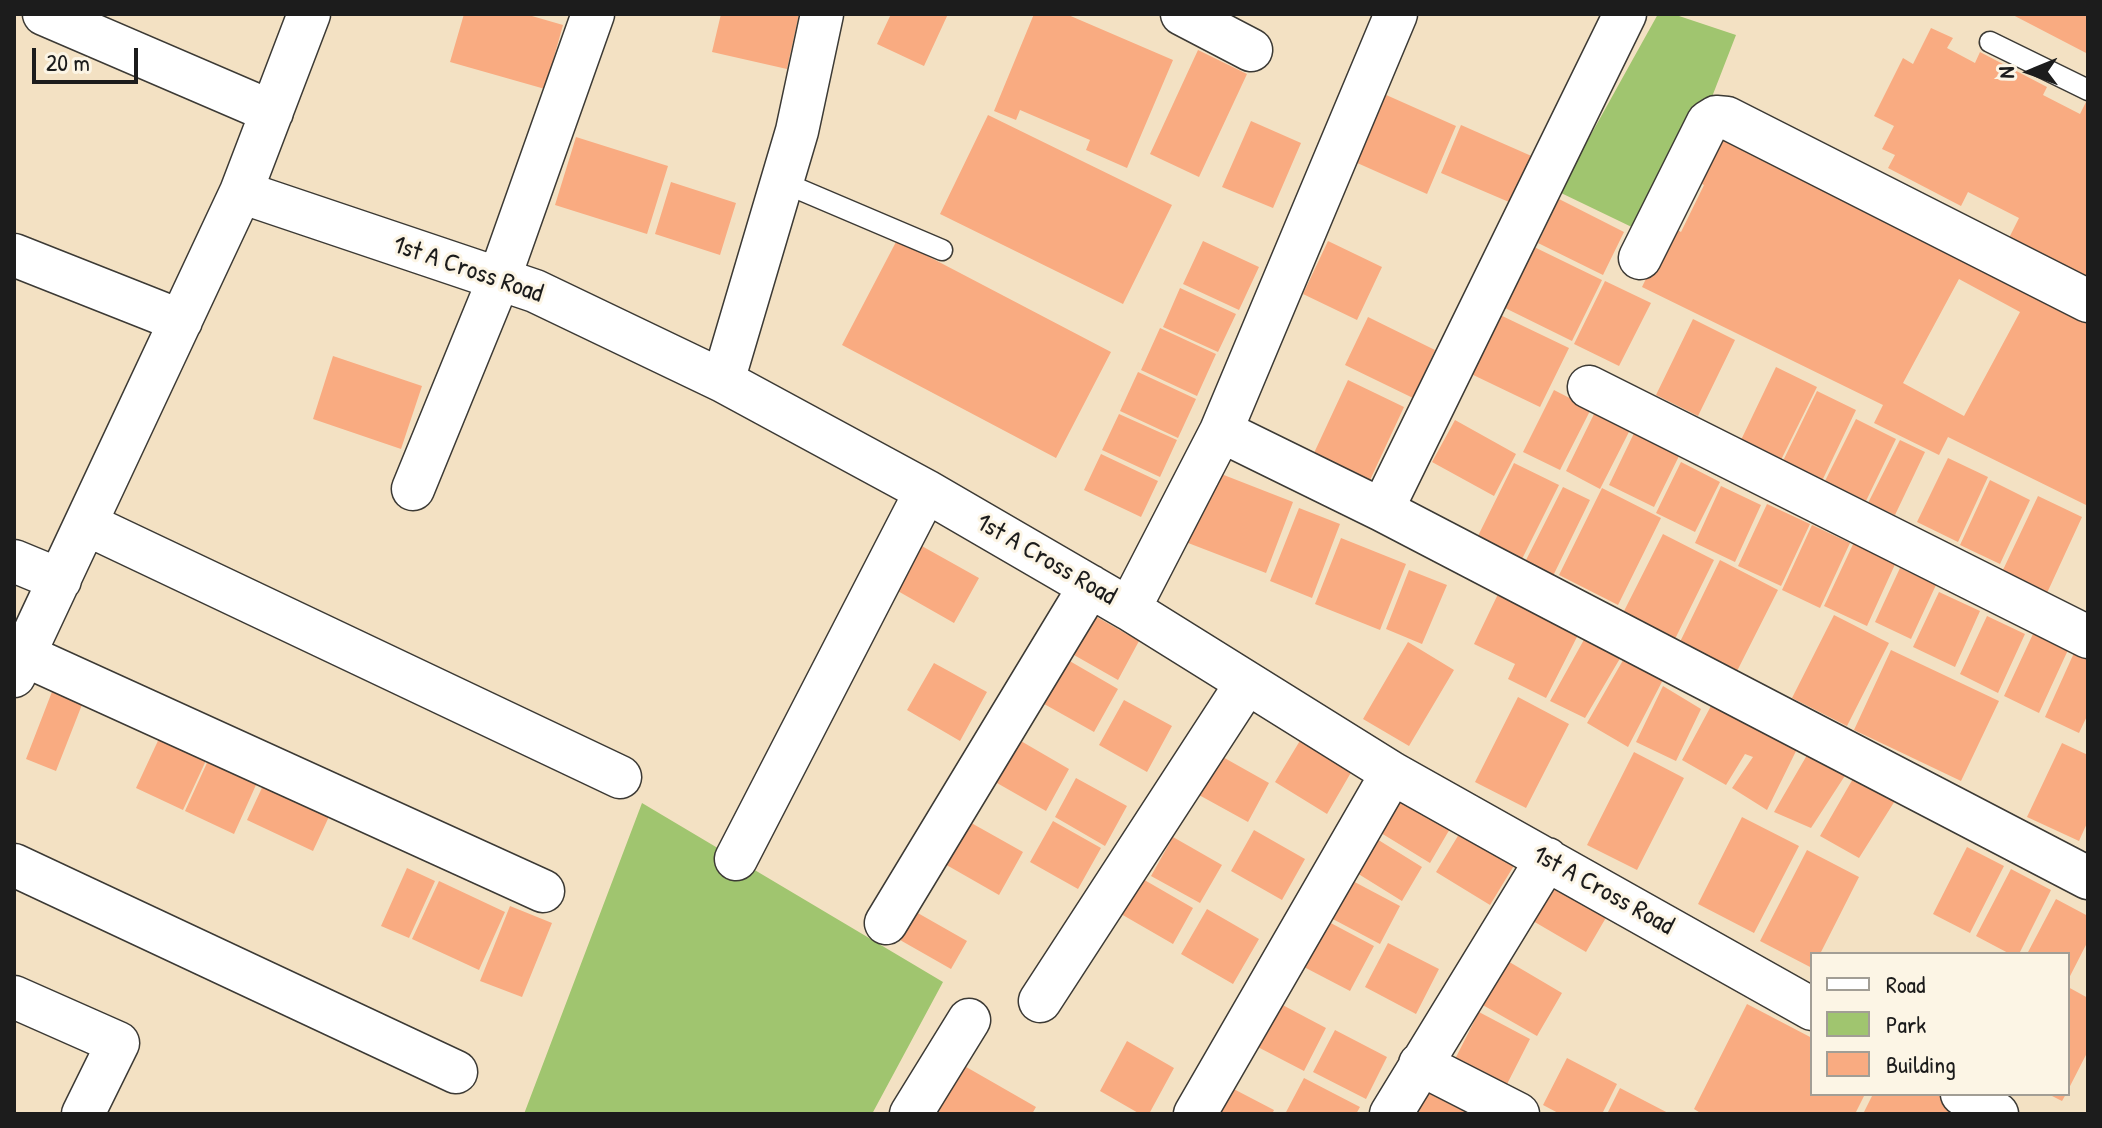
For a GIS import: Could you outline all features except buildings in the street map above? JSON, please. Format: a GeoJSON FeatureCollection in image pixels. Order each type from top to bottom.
{"type":"FeatureCollection","features":[{"type":"Feature","properties":{"kind":"street"},"geometry":{"type":"LineString","coordinates":[[44,14],[272,112]]}},
{"type":"Feature","properties":{"kind":"street"},"geometry":{"type":"LineString","coordinates":[[309,14],[241,192],[19,666],[543,891]]}},
{"type":"Feature","properties":{"kind":"street"},"geometry":{"type":"LineString","coordinates":[[413,489],[499,279],[593,14]]}},
{"type":"Feature","properties":{"kind":"street"},"geometry":{"type":"LineString","coordinates":[[723,381],[797,131],[822,14]]}},
{"type":"Feature","properties":{"kind":"street"},"geometry":{"type":"LineString","coordinates":[[1182,14],[1251,50]]}},
{"type":"Feature","properties":{"kind":"street"},"geometry":{"type":"LineString","coordinates":[[1129,609],[1221,431],[1396,14]]}},
{"type":"Feature","properties":{"kind":"street"},"geometry":{"type":"LineString","coordinates":[[1382,510],[1625,14]]}},
{"type":"Feature","properties":{"kind":"street"},"geometry":{"type":"LineString","coordinates":[[1640,258],[1708,122],[1716,117],[1727,118],[2088,301]]}},
{"type":"Feature","properties":{"kind":"street","name":"1st A Cross Road"},"geometry":{"type":"LineString","coordinates":[[241,192],[535,291],[723,381],[926,491],[1129,609],[1392,773],[1810,1008]]}},
{"type":"Feature","properties":{"kind":"street"},"geometry":{"type":"LineString","coordinates":[[14,255],[181,321]]}},
{"type":"Feature","properties":{"kind":"street"},"geometry":{"type":"LineString","coordinates":[[1589,387],[2088,637]]}},
{"type":"Feature","properties":{"kind":"street"},"geometry":{"type":"LineString","coordinates":[[1221,431],[1382,510],[2088,878]]}},
{"type":"Feature","properties":{"kind":"street"},"geometry":{"type":"LineString","coordinates":[[736,859],[926,491]]}},
{"type":"Feature","properties":{"kind":"street"},"geometry":{"type":"LineString","coordinates":[[86,524],[620,777]]}},
{"type":"Feature","properties":{"kind":"street"},"geometry":{"type":"LineString","coordinates":[[14,561],[60,580]]}},
{"type":"Feature","properties":{"kind":"street"},"geometry":{"type":"LineString","coordinates":[[886,923],[1090,586]]}},
{"type":"Feature","properties":{"kind":"street"},"geometry":{"type":"LineString","coordinates":[[1040,1001],[1246,684]]}},
{"type":"Feature","properties":{"kind":"street"},"geometry":{"type":"LineString","coordinates":[[1195,1114],[1392,773]]}},
{"type":"Feature","properties":{"kind":"street"},"geometry":{"type":"LineString","coordinates":[[1391,1114],[1547,859]]}},
{"type":"Feature","properties":{"kind":"street"},"geometry":{"type":"LineString","coordinates":[[14,865],[456,1072]]}},
{"type":"Feature","properties":{"kind":"street"},"geometry":{"type":"LineString","coordinates":[[14,997],[118,1043],[83,1114]]}},
{"type":"Feature","properties":{"kind":"street"},"geometry":{"type":"LineString","coordinates":[[911,1114],[969,1020]]}},
{"type":"Feature","properties":{"kind":"street"},"geometry":{"type":"LineString","coordinates":[[1420,1064],[1518,1114]]}},
{"type":"Feature","properties":{"kind":"street"},"geometry":{"type":"LineString","coordinates":[[1966,1096],[1997,1114]]}},
{"type":"Feature","properties":{"kind":"lane"},"geometry":{"type":"LineString","coordinates":[[1990,42],[2088,90]]}},
{"type":"Feature","properties":{"kind":"lane"},"geometry":{"type":"LineString","coordinates":[[782,182],[942,250]]}},
{"type":"Feature","properties":{"kind":"green space"},"geometry":{"type":"Polygon","coordinates":[[[1658,14],[1673,14],[1736,35],[1710,102],[1640,231],[1559,192],[1658,14]]]}},
{"type":"Feature","properties":{"kind":"green space"},"geometry":{"type":"Polygon","coordinates":[[[642,803],[943,982],[872,1114],[524,1114],[642,803]]]}}]}
